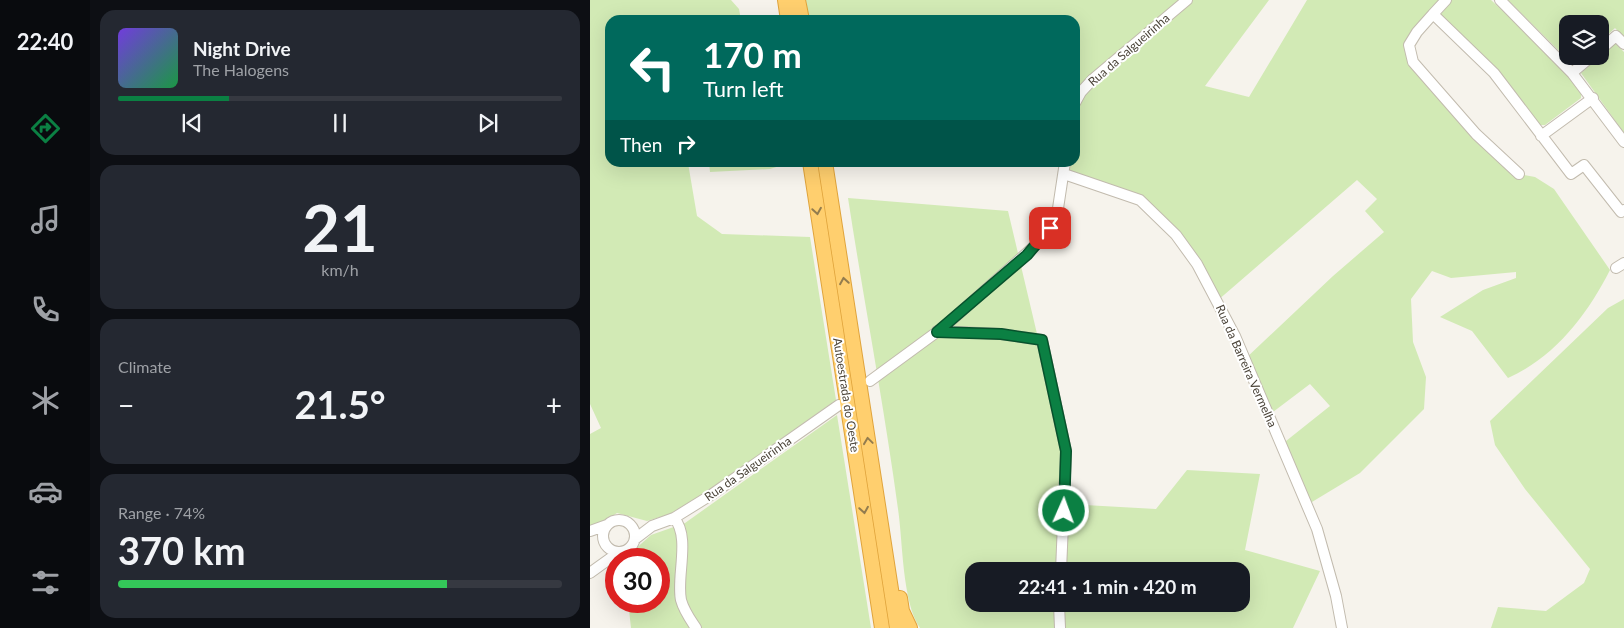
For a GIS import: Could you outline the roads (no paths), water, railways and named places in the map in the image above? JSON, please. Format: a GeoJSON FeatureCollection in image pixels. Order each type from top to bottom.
{"type":"FeatureCollection","features":[{"type":"Feature","properties":{"kind":"highway"},"geometry":{"type":"LineString","coordinates":[[785,0],[787,15]]}},
{"type":"Feature","properties":{"kind":"highway"},"geometry":{"type":"LineString","coordinates":[[798,0],[801,15]]}},
{"type":"Feature","properties":{"kind":"highway","name":"Autoestrada do Oeste"},"geometry":{"type":"LineString","coordinates":[[811,167],[882,628]]}},
{"type":"Feature","properties":{"kind":"highway","name":"Autoestrada do Oeste"},"geometry":{"type":"LineString","coordinates":[[826,167],[897,628]]}},
{"type":"Feature","properties":{"kind":"highway"},"geometry":{"type":"LineString","coordinates":[[872,472],[885,512],[902,612],[910,628]]}},
{"type":"Feature","properties":{"kind":"street","name":"Rua da Salgueirinha"},"geometry":{"type":"LineString","coordinates":[[1080,92],[1093,78],[1187,0]]}},
{"type":"Feature","properties":{"kind":"street"},"geometry":{"type":"LineString","coordinates":[[1446,0],[1417,32],[1409,45],[1413,62],[1476,134],[1519,174]]}},
{"type":"Feature","properties":{"kind":"street"},"geometry":{"type":"LineString","coordinates":[[1500,0],[1572,73],[1593,98],[1624,142]]}},
{"type":"Feature","properties":{"kind":"street"},"geometry":{"type":"LineString","coordinates":[[1433,14],[1494,73],[1571,174],[1584,164],[1623,211]]}},
{"type":"Feature","properties":{"kind":"street"},"geometry":{"type":"LineString","coordinates":[[1609,42],[1616,36],[1624,44]]}},
{"type":"Feature","properties":{"kind":"street"},"geometry":{"type":"LineString","coordinates":[[1572,73],[1581,65]]}},
{"type":"Feature","properties":{"kind":"street"},"geometry":{"type":"LineString","coordinates":[[1541,136],[1593,98]]}},
{"type":"Feature","properties":{"kind":"street"},"geometry":{"type":"LineString","coordinates":[[870,381],[937,332],[1027,255],[1048,234],[1057,215],[1065,167]]}},
{"type":"Feature","properties":{"kind":"street","name":"Rua da Barreira Vermelha"},"geometry":{"type":"LineString","coordinates":[[1064,174],[1140,200],[1176,235],[1197,264],[1236,336],[1317,529],[1336,596],[1342,628]]}},
{"type":"Feature","properties":{"kind":"street"},"geometry":{"type":"LineString","coordinates":[[937,332],[1001,334],[1042,340],[1066,451],[1061,562]]}},
{"type":"Feature","properties":{"kind":"street","name":"Rua da Salgueirinha"},"geometry":{"type":"LineString","coordinates":[[635,539],[652,526],[674,518],[711,495],[839,405]]}},
{"type":"Feature","properties":{"kind":"street"},"geometry":{"type":"LineString","coordinates":[[674,518],[678,522],[682,536],[681,598],[686,613],[696,628]]}},
{"type":"Feature","properties":{"kind":"street"},"geometry":{"type":"LineString","coordinates":[[590,532],[620,519],[632,526],[635,539],[629,548]]}},
{"type":"Feature","properties":{"kind":"street"},"geometry":{"type":"LineString","coordinates":[[605,548],[607,525]]}},
{"type":"Feature","properties":{"kind":"street","name":"Rua da Salgueirinha"},"geometry":{"type":"LineString","coordinates":[[632,526],[652,526]]}},
{"type":"Feature","properties":{"kind":"street"},"geometry":{"type":"LineString","coordinates":[[590,532],[612,548]]}},
{"type":"Feature","properties":{"kind":"street"},"geometry":{"type":"LineString","coordinates":[[590,573],[605,561]]}},
{"type":"Feature","properties":{"kind":"street"},"geometry":{"type":"LineString","coordinates":[[1059,612],[1060,628]]}}]}
